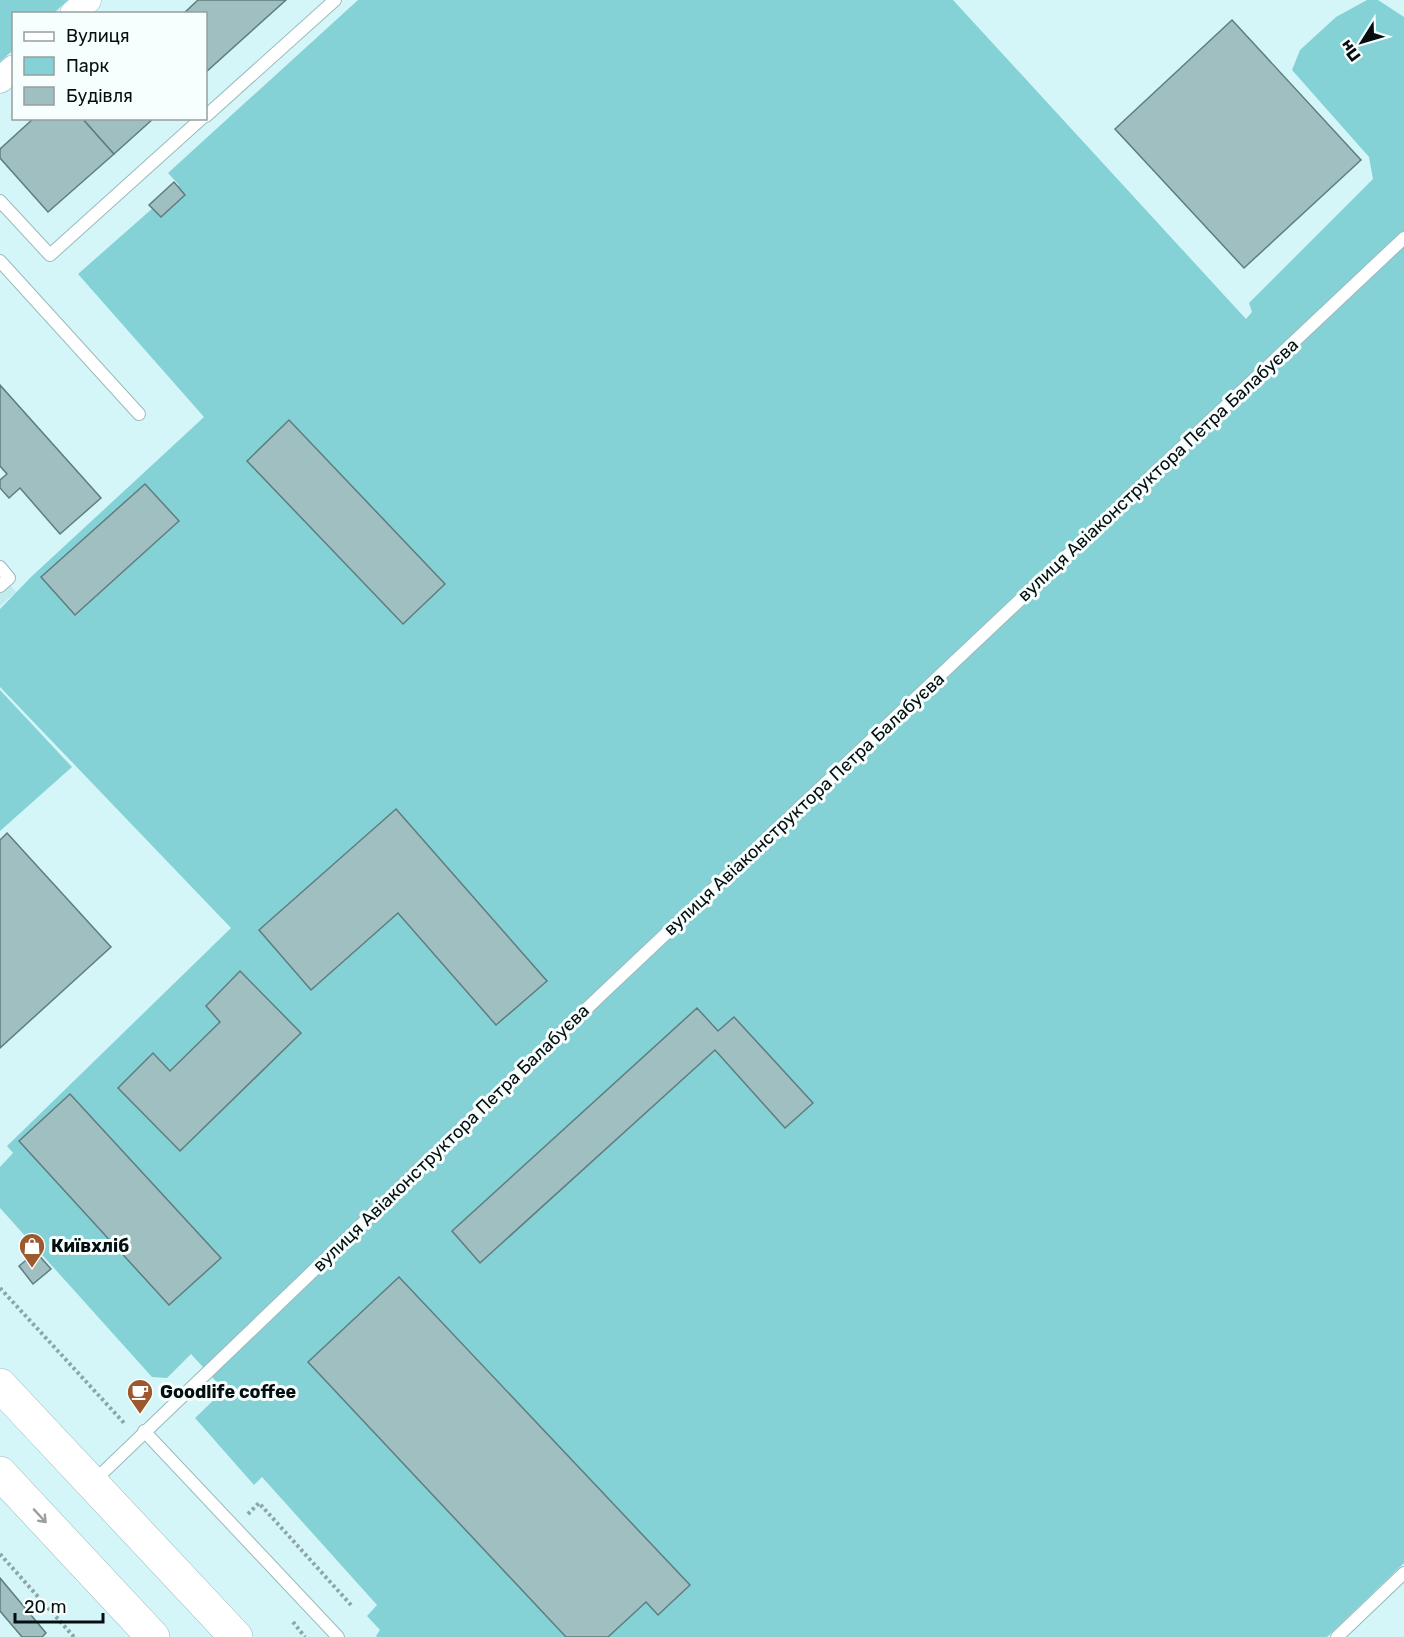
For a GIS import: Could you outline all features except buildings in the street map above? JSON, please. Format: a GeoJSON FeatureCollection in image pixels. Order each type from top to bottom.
{"type":"FeatureCollection","features":[{"type":"Feature","properties":{"kind":"main road"},"geometry":{"type":"LineString","coordinates":[[0,1385],[236,1637]]}},
{"type":"Feature","properties":{"kind":"main road"},"geometry":{"type":"LineString","coordinates":[[0,1473],[153,1637]]}},
{"type":"Feature","properties":{"kind":"street"},"geometry":{"type":"LineString","coordinates":[[75,12],[88,0]]}},
{"type":"Feature","properties":{"kind":"street"},"geometry":{"type":"LineString","coordinates":[[0,80],[12,70]]}},
{"type":"Feature","properties":{"kind":"lane"},"geometry":{"type":"LineString","coordinates":[[207,114],[335,0]]}},
{"type":"Feature","properties":{"kind":"lane"},"geometry":{"type":"LineString","coordinates":[[0,201],[50,255],[201,120]]}},
{"type":"Feature","properties":{"kind":"lane","name":"вулиця Авіаконструктора Петра Балабуєва"},"geometry":{"type":"LineString","coordinates":[[92,1483],[611,985],[1404,238]]}},
{"type":"Feature","properties":{"kind":"lane"},"geometry":{"type":"LineString","coordinates":[[0,261],[139,414]]}},
{"type":"Feature","properties":{"kind":"lane"},"geometry":{"type":"LineString","coordinates":[[0,567],[9,578],[0,586]]}},
{"type":"Feature","properties":{"kind":"lane"},"geometry":{"type":"LineString","coordinates":[[144,1431],[338,1637]]}},
{"type":"Feature","properties":{"kind":"lane"},"geometry":{"type":"LineString","coordinates":[[1337,1637],[1404,1573]]}},
{"type":"Feature","properties":{"kind":"path"},"geometry":{"type":"LineString","coordinates":[[259,1503],[351,1605]]}},
{"type":"Feature","properties":{"kind":"path"},"geometry":{"type":"LineString","coordinates":[[0,1554],[74,1637]]}},
{"type":"Feature","properties":{"kind":"path"},"geometry":{"type":"LineString","coordinates":[[299,1631],[304,1637]]}},
{"type":"Feature","properties":{"kind":"shaded area"},"geometry":{"type":"Polygon","coordinates":[[[0,573],[16,592],[0,606],[0,573]]]}},
{"type":"Feature","properties":{"kind":"green space"},"geometry":{"type":"Polygon","coordinates":[[[0,0],[68,0],[55,12],[12,12],[12,51],[0,62],[0,0]]]}},
{"type":"Feature","properties":{"kind":"green space"},"geometry":{"type":"Polygon","coordinates":[[[358,0],[953,0],[1246,319],[1252,312],[1249,303],[1373,179],[1369,157],[1292,70],[1300,50],[1336,17],[1367,0],[1378,0],[1404,17],[1404,1563],[1327,1637],[377,1637],[380,1630],[367,1616],[377,1605],[262,1477],[254,1485],[195,1418],[224,1390],[191,1354],[167,1378],[152,1377],[0,1208],[0,1167],[13,1153],[7,1146],[231,928],[0,687],[0,609],[31,577],[204,417],[78,274],[179,185],[168,173],[358,0]]]}},
{"type":"Feature","properties":{"kind":"green space"},"geometry":{"type":"Polygon","coordinates":[[[0,690],[72,767],[0,831],[0,690]]]}},
{"type":"Feature","properties":{"kind":"place","name":"Київхліб"},"geometry":{"type":"Point","coordinates":[32,1269]}},
{"type":"Feature","properties":{"kind":"place","name":"Goodlife coffee"},"geometry":{"type":"Point","coordinates":[140,1415]}}]}
